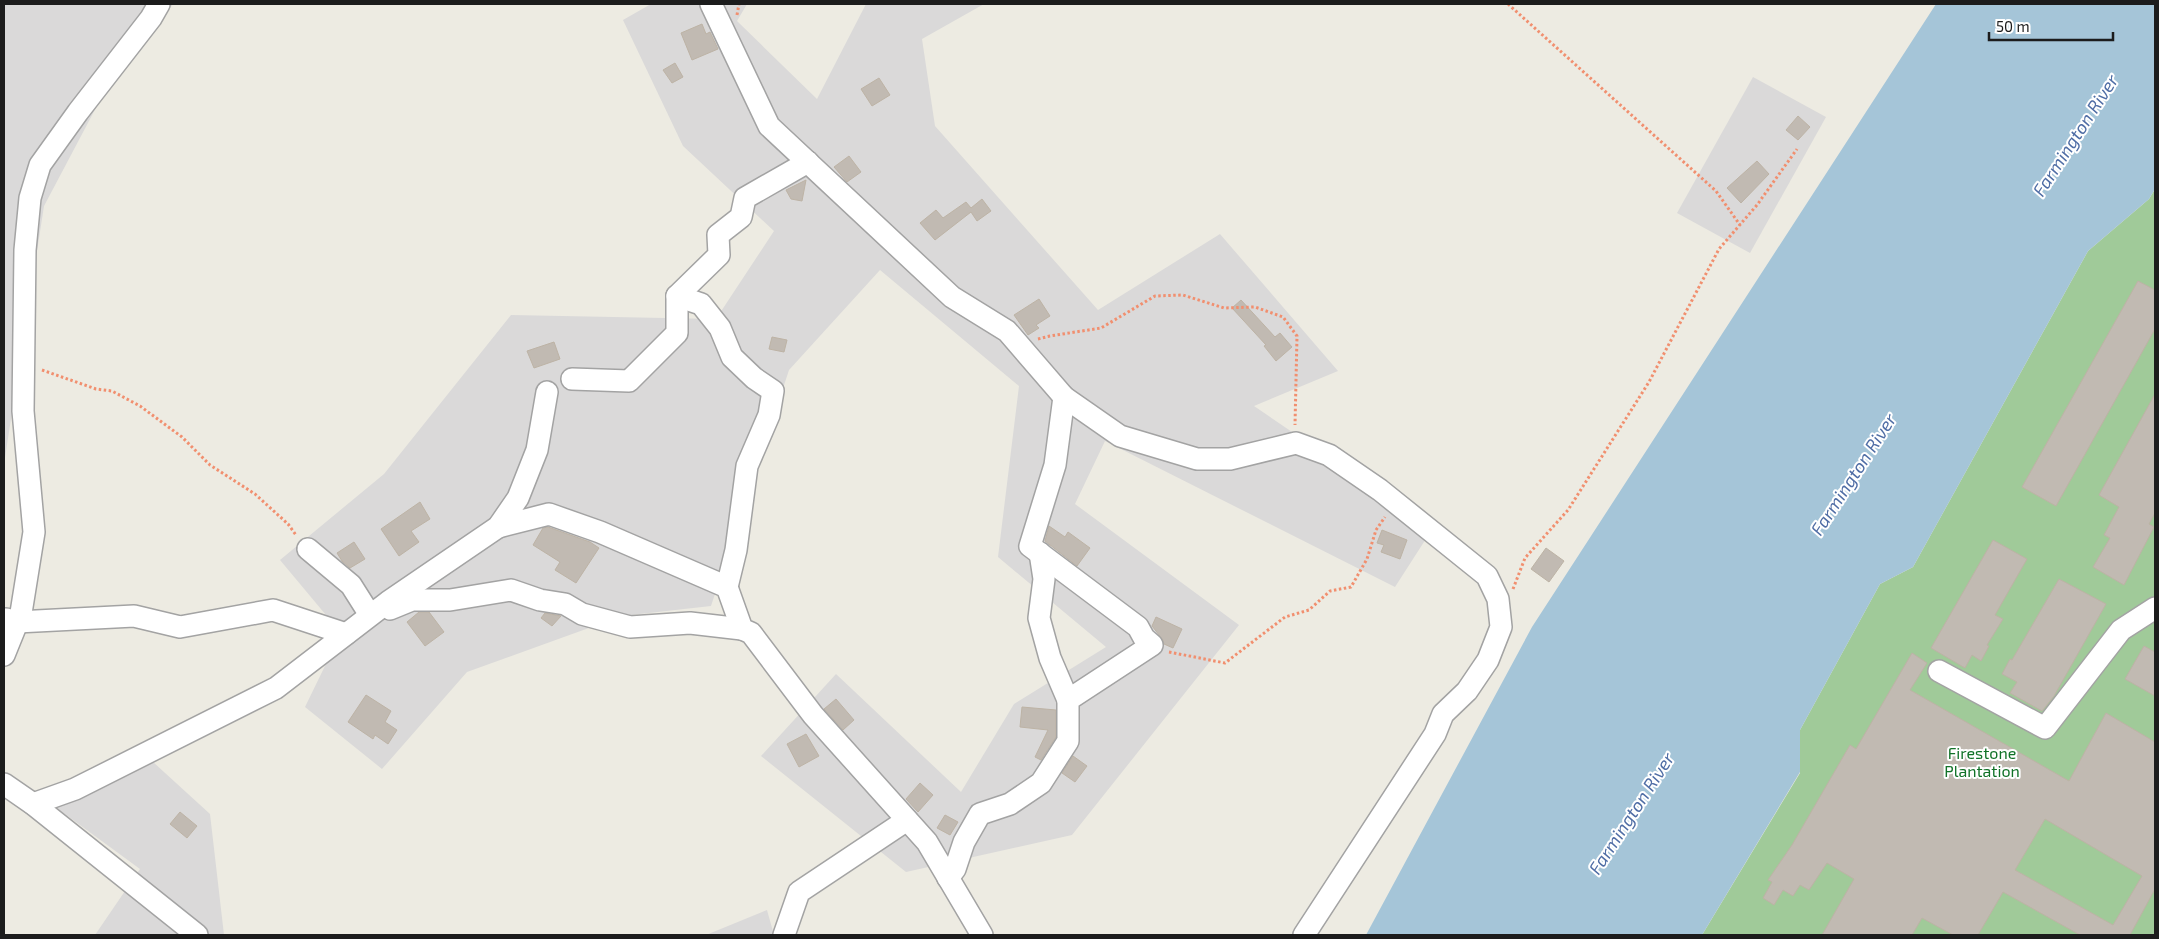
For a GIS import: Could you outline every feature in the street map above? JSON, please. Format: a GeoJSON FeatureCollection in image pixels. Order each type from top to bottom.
{"type":"FeatureCollection","features":[{"type":"Feature","properties":{"kind":"street"},"geometry":{"type":"LineString","coordinates":[[4,655],[10,621],[21,613],[34,532],[23,411],[25,250],[30,198],[40,165],[78,112],[151,18],[159,4]]}},
{"type":"Feature","properties":{"kind":"street"},"geometry":{"type":"LineString","coordinates":[[712,4],[769,126],[952,297],[1007,331],[1064,397],[1120,436],[1197,459],[1230,458],[1296,443],[1329,455],[1395,502],[1487,576],[1498,599],[1501,627],[1488,660],[1467,691],[1443,714],[1435,734],[1304,935]]}},
{"type":"Feature","properties":{"kind":"street"},"geometry":{"type":"LineString","coordinates":[[572,379],[628,381],[677,333],[677,296],[719,255],[718,235],[740,217],[745,198],[808,162]]}},
{"type":"Feature","properties":{"kind":"street"},"geometry":{"type":"LineString","coordinates":[[677,296],[701,304],[720,328],[732,357],[754,378],[772,391],[769,415],[747,466],[736,550],[727,587],[742,629]]}},
{"type":"Feature","properties":{"kind":"street"},"geometry":{"type":"LineString","coordinates":[[498,527],[518,498],[537,450],[547,392]]}},
{"type":"Feature","properties":{"kind":"street"},"geometry":{"type":"LineString","coordinates":[[1064,397],[1056,465],[1030,546],[1138,626],[1144,638],[1152,646],[1068,700]]}},
{"type":"Feature","properties":{"kind":"street"},"geometry":{"type":"LineString","coordinates":[[33,804],[75,789],[276,688],[373,613],[498,527],[549,514],[600,532],[727,587]]}},
{"type":"Feature","properties":{"kind":"street"},"geometry":{"type":"LineString","coordinates":[[308,549],[351,585],[373,613]]}},
{"type":"Feature","properties":{"kind":"street"},"geometry":{"type":"LineString","coordinates":[[948,878],[955,869],[964,842],[980,814],[1010,804],[1041,783],[1068,741],[1068,700],[1050,658],[1039,618],[1044,578],[1040,554]]}},
{"type":"Feature","properties":{"kind":"street"},"geometry":{"type":"LineString","coordinates":[[373,613],[386,611],[412,600],[450,600],[511,590],[540,600],[566,604],[582,614],[630,627],[690,623],[742,629],[751,634],[814,715],[927,842],[982,935]]}},
{"type":"Feature","properties":{"kind":"street"},"geometry":{"type":"LineString","coordinates":[[1939,671],[2045,728],[2121,630],[2155,608]]}},
{"type":"Feature","properties":{"kind":"street"},"geometry":{"type":"LineString","coordinates":[[10,621],[134,616],[180,627],[273,610],[346,634]]}},
{"type":"Feature","properties":{"kind":"street"},"geometry":{"type":"LineString","coordinates":[[4,784],[33,804],[196,935]]}},
{"type":"Feature","properties":{"kind":"street"},"geometry":{"type":"LineString","coordinates":[[784,935],[800,892],[907,820]]}},
{"type":"Feature","properties":{"kind":"path"},"geometry":{"type":"LineString","coordinates":[[1508,4],[1716,191],[1740,225]]}},
{"type":"Feature","properties":{"kind":"path"},"geometry":{"type":"LineString","coordinates":[[1512,592],[1526,558],[1568,510],[1649,382],[1719,249],[1757,205],[1797,149]]}},
{"type":"Feature","properties":{"kind":"path"},"geometry":{"type":"LineString","coordinates":[[1020,346],[1050,336],[1101,328],[1155,296],[1183,295],[1224,308],[1255,307],[1283,317],[1297,336],[1294,410],[1296,443]]}},
{"type":"Feature","properties":{"kind":"path"},"geometry":{"type":"LineString","coordinates":[[24,364],[96,389],[112,391],[140,406],[182,437],[210,465],[255,494],[288,524],[308,549]]}},
{"type":"Feature","properties":{"kind":"path"},"geometry":{"type":"LineString","coordinates":[[1152,646],[1163,651],[1225,663],[1285,617],[1309,610],[1330,591],[1351,587],[1367,559],[1376,530],[1395,502]]}},
{"type":"Feature","properties":{"kind":"shaded area"},"geometry":{"type":"Polygon","coordinates":[[[4,4],[173,4],[99,102],[44,206],[4,464],[4,4]]]}},
{"type":"Feature","properties":{"kind":"shaded area"},"geometry":{"type":"Polygon","coordinates":[[[651,4],[747,4],[737,21],[817,99],[866,4],[984,4],[922,39],[935,126],[1098,310],[1220,234],[1338,371],[1254,406],[1395,502],[1431,531],[1395,587],[1105,441],[1075,504],[1239,625],[1072,835],[906,872],[761,756],[836,674],[961,792],[1014,704],[1106,647],[998,557],[1019,386],[880,270],[789,370],[711,606],[622,616],[467,672],[382,769],[305,707],[341,633],[280,560],[384,474],[511,315],[716,319],[774,231],[683,146],[623,20],[651,4]]]}},
{"type":"Feature","properties":{"kind":"shaded area"},"geometry":{"type":"Polygon","coordinates":[[[1753,77],[1826,117],[1750,253],[1677,213],[1753,77]]]}},
{"type":"Feature","properties":{"kind":"shaded area"},"geometry":{"type":"Polygon","coordinates":[[[153,762],[210,814],[224,935],[95,935],[140,869],[54,806],[153,762]]]}},
{"type":"Feature","properties":{"kind":"shaded area"},"geometry":{"type":"Polygon","coordinates":[[[767,910],[774,935],[706,935],[767,910]]]}},
{"type":"Feature","properties":{"kind":"green space","name":"Firestone Plantation"},"geometry":{"type":"Polygon","coordinates":[[[2155,189],[2155,935],[1702,935],[1800,773],[1800,730],[1880,584],[1913,567],[2088,251],[2149,199],[2155,189]]]}},
{"type":"Feature","properties":{"kind":"water","name":"Farmington River"},"geometry":{"type":"Polygon","coordinates":[[[1936,4],[2155,4],[2155,189],[2149,199],[2088,251],[1913,567],[1880,584],[1800,730],[1800,772],[1702,935],[1366,935],[1532,627],[1936,4]]]}},
{"type":"Feature","properties":{"kind":"building"},"geometry":{"type":"Polygon","coordinates":[[[702,24],[706,34],[710,32],[718,49],[692,60],[681,33],[702,24]]]}},
{"type":"Feature","properties":{"kind":"building"},"geometry":{"type":"Polygon","coordinates":[[[675,63],[683,77],[672,83],[663,70],[675,63]]]}},
{"type":"Feature","properties":{"kind":"building"},"geometry":{"type":"Polygon","coordinates":[[[879,78],[890,95],[872,106],[861,89],[879,78]]]}},
{"type":"Feature","properties":{"kind":"building"},"geometry":{"type":"Polygon","coordinates":[[[1798,116],[1810,127],[1798,140],[1786,130],[1798,116]]]}},
{"type":"Feature","properties":{"kind":"building"},"geometry":{"type":"Polygon","coordinates":[[[849,156],[861,172],[847,182],[834,167],[849,156]]]}},
{"type":"Feature","properties":{"kind":"building"},"geometry":{"type":"Polygon","coordinates":[[[1757,161],[1769,174],[1741,203],[1727,188],[1757,161]]]}},
{"type":"Feature","properties":{"kind":"building"},"geometry":{"type":"Polygon","coordinates":[[[806,180],[802,201],[791,199],[786,190],[806,180]]]}},
{"type":"Feature","properties":{"kind":"building"},"geometry":{"type":"Polygon","coordinates":[[[982,199],[991,211],[977,221],[971,212],[935,240],[920,223],[936,210],[943,218],[966,202],[971,208],[982,199]]]}},
{"type":"Feature","properties":{"kind":"building"},"geometry":{"type":"Polygon","coordinates":[[[2138,281],[2155,290],[2155,329],[2056,506],[2022,487],[2138,281]]]}},
{"type":"Feature","properties":{"kind":"building"},"geometry":{"type":"Polygon","coordinates":[[[1039,299],[1050,316],[1036,325],[1039,328],[1028,335],[1014,315],[1039,299]]]}},
{"type":"Feature","properties":{"kind":"building"},"geometry":{"type":"Polygon","coordinates":[[[1241,300],[1275,337],[1280,333],[1292,347],[1276,361],[1264,346],[1266,345],[1232,308],[1241,300]]]}},
{"type":"Feature","properties":{"kind":"building"},"geometry":{"type":"Polygon","coordinates":[[[772,337],[787,340],[784,352],[769,349],[772,337]]]}},
{"type":"Feature","properties":{"kind":"building"},"geometry":{"type":"Polygon","coordinates":[[[554,342],[560,359],[534,368],[527,351],[554,342]]]}},
{"type":"Feature","properties":{"kind":"building"},"geometry":{"type":"Polygon","coordinates":[[[2155,394],[2155,513],[2149,524],[2154,527],[2124,585],[2093,567],[2110,538],[2104,535],[2119,507],[2099,495],[2155,394]]]}},
{"type":"Feature","properties":{"kind":"building"},"geometry":{"type":"Polygon","coordinates":[[[420,502],[430,519],[411,531],[419,542],[399,556],[381,529],[420,502]]]}},
{"type":"Feature","properties":{"kind":"building"},"geometry":{"type":"Polygon","coordinates":[[[1049,526],[1065,537],[1068,532],[1090,548],[1077,566],[1045,541],[1049,526]]]}},
{"type":"Feature","properties":{"kind":"building"},"geometry":{"type":"Polygon","coordinates":[[[548,527],[590,542],[599,548],[576,583],[555,570],[560,562],[533,545],[543,528],[548,527]]]}},
{"type":"Feature","properties":{"kind":"building"},"geometry":{"type":"Polygon","coordinates":[[[1382,530],[1407,540],[1400,559],[1381,552],[1384,545],[1377,543],[1382,530]]]}},
{"type":"Feature","properties":{"kind":"building"},"geometry":{"type":"Polygon","coordinates":[[[1993,540],[2027,559],[1995,615],[2003,619],[1987,645],[1989,646],[1981,661],[1972,655],[1965,668],[1931,648],[1993,540]]]}},
{"type":"Feature","properties":{"kind":"building"},"geometry":{"type":"Polygon","coordinates":[[[354,542],[365,559],[350,568],[337,553],[354,542]]]}},
{"type":"Feature","properties":{"kind":"building"},"geometry":{"type":"Polygon","coordinates":[[[1546,548],[1564,561],[1549,582],[1531,569],[1546,548]]]}},
{"type":"Feature","properties":{"kind":"building"},"geometry":{"type":"Polygon","coordinates":[[[2059,579],[2106,604],[2054,696],[2042,711],[2010,693],[2017,682],[2002,674],[2059,579]]]}},
{"type":"Feature","properties":{"kind":"building"},"geometry":{"type":"Polygon","coordinates":[[[419,612],[429,612],[444,632],[425,646],[407,622],[419,612]]]}},
{"type":"Feature","properties":{"kind":"building"},"geometry":{"type":"Polygon","coordinates":[[[545,613],[561,616],[552,626],[541,618],[545,613]]]}},
{"type":"Feature","properties":{"kind":"building"},"geometry":{"type":"Polygon","coordinates":[[[1156,617],[1182,629],[1173,648],[1164,644],[1152,626],[1156,617]]]}},
{"type":"Feature","properties":{"kind":"building"},"geometry":{"type":"Polygon","coordinates":[[[2144,646],[2155,652],[2155,696],[2125,679],[2144,646]]]}},
{"type":"Feature","properties":{"kind":"building"},"geometry":{"type":"Polygon","coordinates":[[[1912,653],[1927,663],[1910,690],[2069,781],[2106,713],[2155,742],[2155,889],[2130,935],[2080,935],[2003,892],[1978,935],[1953,935],[1922,918],[1912,935],[1822,935],[1854,879],[1827,863],[1809,890],[1800,885],[1793,896],[1783,890],[1774,905],[1763,898],[1772,882],[1768,880],[1792,845],[1850,745],[1856,749],[1912,653]],[[2045,819],[2015,870],[2113,925],[2142,876],[2045,819]]]}},
{"type":"Feature","properties":{"kind":"building"},"geometry":{"type":"Polygon","coordinates":[[[366,695],[391,711],[385,722],[397,730],[388,744],[375,735],[373,739],[348,722],[366,695]]]}},
{"type":"Feature","properties":{"kind":"building"},"geometry":{"type":"Polygon","coordinates":[[[836,699],[854,720],[843,730],[824,709],[836,699]]]}},
{"type":"Feature","properties":{"kind":"building"},"geometry":{"type":"Polygon","coordinates":[[[1022,707],[1056,710],[1056,737],[1041,760],[1035,757],[1048,730],[1020,727],[1022,707]]]}},
{"type":"Feature","properties":{"kind":"building"},"geometry":{"type":"Polygon","coordinates":[[[806,734],[819,756],[799,767],[787,744],[806,734]]]}},
{"type":"Feature","properties":{"kind":"building"},"geometry":{"type":"Polygon","coordinates":[[[1073,756],[1087,766],[1075,782],[1062,773],[1073,756]]]}},
{"type":"Feature","properties":{"kind":"building"},"geometry":{"type":"Polygon","coordinates":[[[920,783],[933,795],[918,812],[906,799],[920,783]]]}},
{"type":"Feature","properties":{"kind":"building"},"geometry":{"type":"Polygon","coordinates":[[[180,812],[197,826],[187,838],[170,824],[180,812]]]}},
{"type":"Feature","properties":{"kind":"building"},"geometry":{"type":"Polygon","coordinates":[[[945,815],[958,822],[950,835],[937,828],[945,815]]]}}]}
